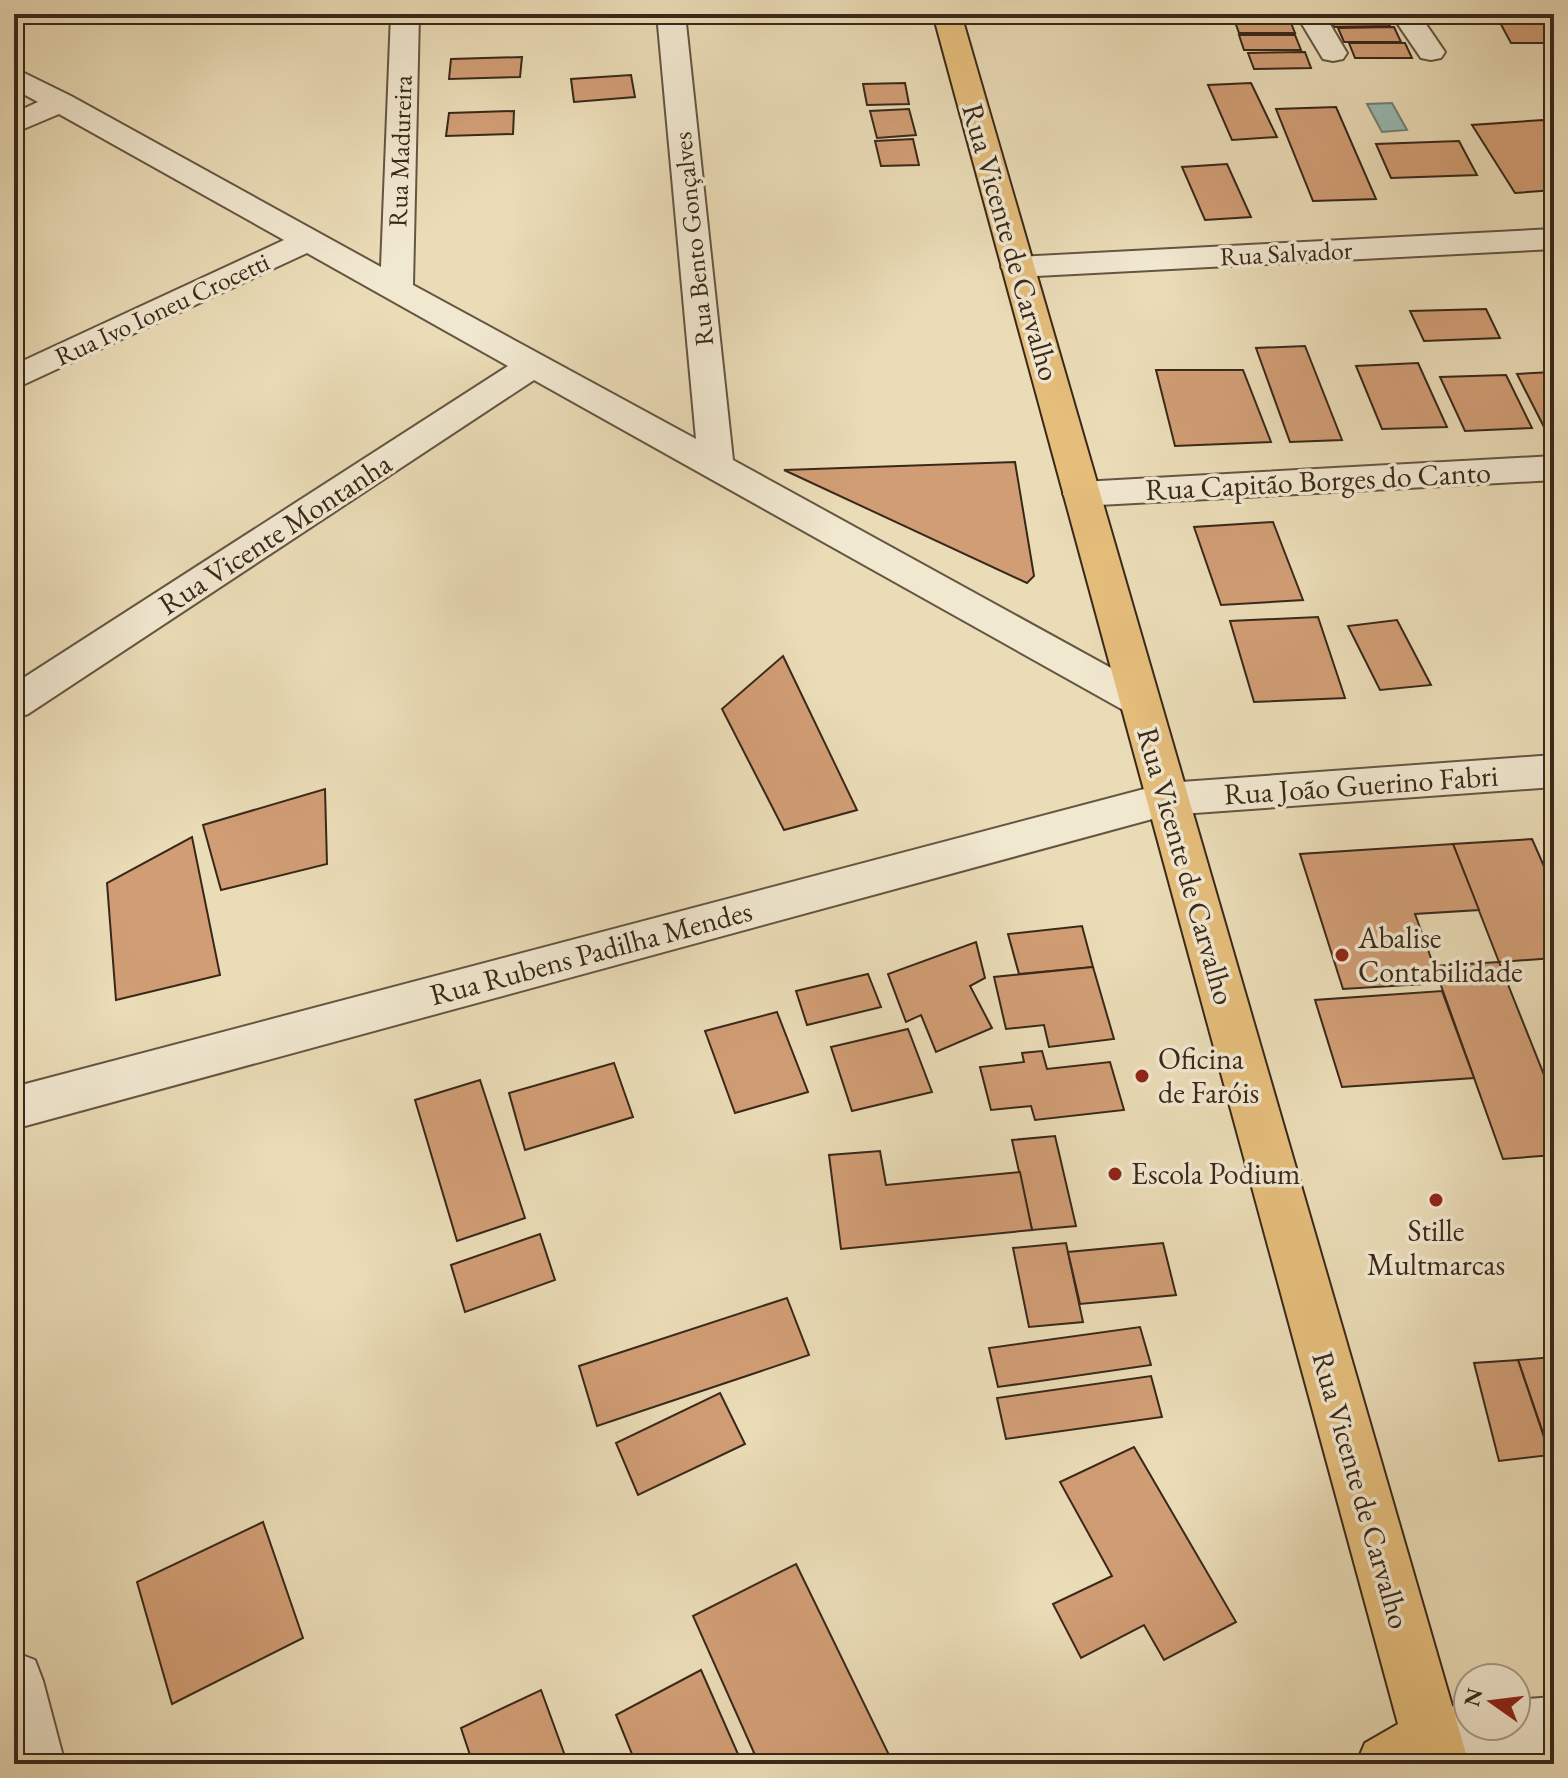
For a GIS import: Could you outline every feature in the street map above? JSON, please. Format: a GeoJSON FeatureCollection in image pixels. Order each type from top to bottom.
{"type":"FeatureCollection","features":[{"type":"Feature","properties":{"kind":"main road","name":"Rua Vicente de Carvalho"},"geometry":{"type":"LineString","coordinates":[[947,14],[1167,799],[1419,1755]]}},
{"type":"Feature","properties":{"kind":"street","name":"Rua Madureira"},"geometry":{"type":"LineString","coordinates":[[397,288],[405,14]]}},
{"type":"Feature","properties":{"kind":"street","name":"Rua Bento Gonçalves"},"geometry":{"type":"LineString","coordinates":[[671,14],[716,465]]}},
{"type":"Feature","properties":{"kind":"street"},"geometry":{"type":"LineString","coordinates":[[1310,14],[1333,53]]}},
{"type":"Feature","properties":{"kind":"street"},"geometry":{"type":"LineString","coordinates":[[1405,14],[1431,52]]}},
{"type":"Feature","properties":{"kind":"street"},"geometry":{"type":"LineString","coordinates":[[14,77],[1139,701]]}},
{"type":"Feature","properties":{"kind":"street"},"geometry":{"type":"LineString","coordinates":[[14,124],[61,102]]}},
{"type":"Feature","properties":{"kind":"street","name":"Rua Salvador"},"geometry":{"type":"LineString","coordinates":[[1017,267],[1554,239]]}},
{"type":"Feature","properties":{"kind":"street","name":"Rua Ivo Ioneu Crocetti"},"geometry":{"type":"LineString","coordinates":[[14,378],[309,240]]}},
{"type":"Feature","properties":{"kind":"street","name":"Rua Vicente Montanha"},"geometry":{"type":"LineString","coordinates":[[14,704],[535,364]]}},
{"type":"Feature","properties":{"kind":"street","name":"Rua Capitão Borges do Canto"},"geometry":{"type":"LineString","coordinates":[[1081,494],[1554,468]]}},
{"type":"Feature","properties":{"kind":"street","name":"Rua João Guerino Fabri"},"geometry":{"type":"LineString","coordinates":[[1167,799],[1554,771]]}},
{"type":"Feature","properties":{"kind":"street","name":"Rua Rubens Padilha Mendes"},"geometry":{"type":"LineString","coordinates":[[14,1108],[1167,799]]}},
{"type":"Feature","properties":{"kind":"street"},"geometry":{"type":"LineString","coordinates":[[14,1681],[35,1764]]}},
{"type":"Feature","properties":{"kind":"street"},"geometry":{"type":"LineString","coordinates":[[1419,1755],[1554,1727]]}},
{"type":"Feature","properties":{"kind":"water"},"geometry":{"type":"Polygon","coordinates":[[[1392,103],[1407,130],[1382,132],[1367,104],[1392,103]]]}},
{"type":"Feature","properties":{"kind":"building"},"geometry":{"type":"Polygon","coordinates":[[[1027,14],[1104,14],[1105,16],[1028,19],[1027,14]]]}},
{"type":"Feature","properties":{"kind":"building"},"geometry":{"type":"Polygon","coordinates":[[[1328,14],[1384,14],[1390,26],[1334,27],[1328,14]]]}},
{"type":"Feature","properties":{"kind":"building"},"geometry":{"type":"Polygon","coordinates":[[[1497,17],[1554,17],[1554,43],[1511,43],[1497,17]]]}},
{"type":"Feature","properties":{"kind":"building"},"geometry":{"type":"Polygon","coordinates":[[[1289,18],[1295,33],[1239,33],[1234,19],[1289,18]]]}},
{"type":"Feature","properties":{"kind":"building"},"geometry":{"type":"Polygon","coordinates":[[[1394,27],[1401,42],[1344,42],[1338,28],[1394,27]]]}},
{"type":"Feature","properties":{"kind":"building"},"geometry":{"type":"Polygon","coordinates":[[[1239,35],[1295,35],[1301,50],[1244,50],[1239,35]]]}},
{"type":"Feature","properties":{"kind":"building"},"geometry":{"type":"Polygon","coordinates":[[[1349,43],[1405,43],[1412,58],[1355,58],[1349,43]]]}},
{"type":"Feature","properties":{"kind":"building"},"geometry":{"type":"Polygon","coordinates":[[[1305,52],[1311,68],[1254,69],[1248,53],[1305,52]]]}},
{"type":"Feature","properties":{"kind":"building"},"geometry":{"type":"Polygon","coordinates":[[[522,57],[520,77],[449,79],[451,59],[522,57]]]}},
{"type":"Feature","properties":{"kind":"building"},"geometry":{"type":"Polygon","coordinates":[[[631,75],[635,97],[574,102],[571,79],[631,75]]]}},
{"type":"Feature","properties":{"kind":"building"},"geometry":{"type":"Polygon","coordinates":[[[905,83],[909,104],[867,105],[863,84],[905,83]]]}},
{"type":"Feature","properties":{"kind":"building"},"geometry":{"type":"Polygon","coordinates":[[[1251,83],[1277,137],[1232,140],[1208,85],[1251,83]]]}},
{"type":"Feature","properties":{"kind":"building"},"geometry":{"type":"Polygon","coordinates":[[[1336,107],[1376,199],[1313,201],[1276,109],[1336,107]]]}},
{"type":"Feature","properties":{"kind":"building"},"geometry":{"type":"Polygon","coordinates":[[[909,109],[916,135],[877,138],[870,111],[909,109]]]}},
{"type":"Feature","properties":{"kind":"building"},"geometry":{"type":"Polygon","coordinates":[[[514,111],[513,134],[446,136],[449,113],[514,111]]]}},
{"type":"Feature","properties":{"kind":"building"},"geometry":{"type":"Polygon","coordinates":[[[1543,120],[1554,137],[1554,190],[1515,193],[1472,125],[1543,120]]]}},
{"type":"Feature","properties":{"kind":"building"},"geometry":{"type":"Polygon","coordinates":[[[913,139],[919,165],[881,166],[875,141],[913,139]]]}},
{"type":"Feature","properties":{"kind":"building"},"geometry":{"type":"Polygon","coordinates":[[[1459,141],[1477,175],[1391,178],[1376,144],[1459,141]]]}},
{"type":"Feature","properties":{"kind":"building"},"geometry":{"type":"Polygon","coordinates":[[[1227,164],[1251,217],[1205,220],[1182,167],[1227,164]]]}},
{"type":"Feature","properties":{"kind":"building"},"geometry":{"type":"Polygon","coordinates":[[[1486,309],[1500,338],[1424,341],[1410,311],[1486,309]]]}},
{"type":"Feature","properties":{"kind":"building"},"geometry":{"type":"Polygon","coordinates":[[[1305,346],[1342,440],[1290,442],[1256,348],[1305,346]]]}},
{"type":"Feature","properties":{"kind":"building"},"geometry":{"type":"Polygon","coordinates":[[[1418,363],[1447,427],[1382,429],[1356,366],[1418,363]]]}},
{"type":"Feature","properties":{"kind":"building"},"geometry":{"type":"Polygon","coordinates":[[[1156,370],[1243,370],[1271,442],[1175,446],[1156,370]]]}},
{"type":"Feature","properties":{"kind":"building"},"geometry":{"type":"Polygon","coordinates":[[[1552,372],[1554,429],[1545,429],[1517,374],[1552,372]]]}},
{"type":"Feature","properties":{"kind":"building"},"geometry":{"type":"Polygon","coordinates":[[[1506,375],[1532,428],[1465,431],[1440,377],[1506,375]]]}},
{"type":"Feature","properties":{"kind":"building"},"geometry":{"type":"Polygon","coordinates":[[[1015,462],[1034,576],[1027,583],[784,470],[1015,462]]]}},
{"type":"Feature","properties":{"kind":"building"},"geometry":{"type":"Polygon","coordinates":[[[1273,522],[1303,600],[1221,605],[1194,527],[1273,522]]]}},
{"type":"Feature","properties":{"kind":"building"},"geometry":{"type":"Polygon","coordinates":[[[1318,617],[1345,698],[1254,702],[1230,621],[1318,617]]]}},
{"type":"Feature","properties":{"kind":"building"},"geometry":{"type":"Polygon","coordinates":[[[1397,620],[1431,685],[1380,690],[1348,626],[1397,620]]]}},
{"type":"Feature","properties":{"kind":"building"},"geometry":{"type":"Polygon","coordinates":[[[783,656],[857,810],[784,830],[722,709],[783,656]]]}},
{"type":"Feature","properties":{"kind":"building"},"geometry":{"type":"Polygon","coordinates":[[[325,789],[327,864],[221,890],[203,825],[325,789]]]}},
{"type":"Feature","properties":{"kind":"building"},"geometry":{"type":"Polygon","coordinates":[[[192,837],[220,975],[116,1000],[107,883],[192,837]]]}},
{"type":"Feature","properties":{"kind":"building"},"geometry":{"type":"Polygon","coordinates":[[[1532,839],[1554,889],[1554,958],[1499,962],[1453,844],[1532,839]]]}},
{"type":"Feature","properties":{"kind":"building"},"geometry":{"type":"Polygon","coordinates":[[[1453,844],[1479,910],[1415,914],[1440,983],[1343,989],[1300,854],[1453,844]]]}},
{"type":"Feature","properties":{"kind":"building"},"geometry":{"type":"Polygon","coordinates":[[[1082,926],[1093,967],[1019,974],[1008,934],[1082,926]]]}},
{"type":"Feature","properties":{"kind":"building"},"geometry":{"type":"Polygon","coordinates":[[[976,942],[985,978],[970,986],[992,1028],[936,1052],[921,1015],[906,1022],[888,974],[976,942]]]}},
{"type":"Feature","properties":{"kind":"building"},"geometry":{"type":"Polygon","coordinates":[[[1499,962],[1554,1100],[1554,1155],[1503,1159],[1434,966],[1499,962]]]}},
{"type":"Feature","properties":{"kind":"building"},"geometry":{"type":"Polygon","coordinates":[[[1093,967],[1114,1039],[1049,1047],[1044,1025],[1006,1029],[994,977],[1093,967]]]}},
{"type":"Feature","properties":{"kind":"building"},"geometry":{"type":"Polygon","coordinates":[[[868,974],[881,1007],[807,1025],[796,991],[868,974]]]}},
{"type":"Feature","properties":{"kind":"building"},"geometry":{"type":"Polygon","coordinates":[[[1442,991],[1474,1078],[1342,1087],[1315,1000],[1442,991]]]}},
{"type":"Feature","properties":{"kind":"building"},"geometry":{"type":"Polygon","coordinates":[[[777,1012],[808,1092],[735,1113],[705,1031],[777,1012]]]}},
{"type":"Feature","properties":{"kind":"building"},"geometry":{"type":"Polygon","coordinates":[[[908,1029],[932,1092],[852,1111],[831,1047],[908,1029]]]}},
{"type":"Feature","properties":{"kind":"building"},"geometry":{"type":"Polygon","coordinates":[[[1042,1051],[1047,1069],[1110,1062],[1124,1110],[1035,1120],[1031,1106],[991,1110],[980,1067],[1024,1062],[1022,1053],[1042,1051]]]}},
{"type":"Feature","properties":{"kind":"building"},"geometry":{"type":"Polygon","coordinates":[[[614,1063],[633,1117],[525,1150],[509,1093],[614,1063]]]}},
{"type":"Feature","properties":{"kind":"building"},"geometry":{"type":"Polygon","coordinates":[[[480,1080],[525,1218],[457,1241],[415,1100],[480,1080]]]}},
{"type":"Feature","properties":{"kind":"building"},"geometry":{"type":"Polygon","coordinates":[[[1055,1136],[1076,1226],[1032,1230],[1012,1140],[1055,1136]]]}},
{"type":"Feature","properties":{"kind":"building"},"geometry":{"type":"Polygon","coordinates":[[[880,1151],[886,1185],[1020,1172],[1032,1230],[841,1249],[829,1155],[880,1151]]]}},
{"type":"Feature","properties":{"kind":"building"},"geometry":{"type":"Polygon","coordinates":[[[540,1234],[555,1280],[465,1312],[451,1265],[540,1234]]]}},
{"type":"Feature","properties":{"kind":"building"},"geometry":{"type":"Polygon","coordinates":[[[1066,1243],[1083,1322],[1029,1327],[1013,1248],[1066,1243]]]}},
{"type":"Feature","properties":{"kind":"building"},"geometry":{"type":"Polygon","coordinates":[[[1163,1243],[1176,1295],[1080,1304],[1068,1252],[1163,1243]]]}},
{"type":"Feature","properties":{"kind":"building"},"geometry":{"type":"Polygon","coordinates":[[[787,1298],[809,1355],[597,1426],[579,1366],[787,1298]]]}},
{"type":"Feature","properties":{"kind":"building"},"geometry":{"type":"Polygon","coordinates":[[[1140,1327],[1151,1365],[998,1387],[989,1348],[1140,1327]]]}},
{"type":"Feature","properties":{"kind":"building"},"geometry":{"type":"Polygon","coordinates":[[[1554,1357],[1554,1465],[1518,1360],[1554,1357]]]}},
{"type":"Feature","properties":{"kind":"building"},"geometry":{"type":"Polygon","coordinates":[[[1518,1360],[1550,1455],[1499,1461],[1474,1363],[1518,1360]]]}},
{"type":"Feature","properties":{"kind":"building"},"geometry":{"type":"Polygon","coordinates":[[[1151,1376],[1162,1417],[1006,1439],[997,1398],[1151,1376]]]}},
{"type":"Feature","properties":{"kind":"building"},"geometry":{"type":"Polygon","coordinates":[[[720,1393],[745,1444],[638,1495],[616,1443],[720,1393]]]}},
{"type":"Feature","properties":{"kind":"building"},"geometry":{"type":"Polygon","coordinates":[[[1134,1447],[1236,1622],[1164,1660],[1144,1625],[1081,1658],[1053,1604],[1112,1576],[1060,1482],[1134,1447]]]}},
{"type":"Feature","properties":{"kind":"building"},"geometry":{"type":"Polygon","coordinates":[[[263,1522],[303,1638],[172,1704],[137,1582],[263,1522]]]}},
{"type":"Feature","properties":{"kind":"building"},"geometry":{"type":"Polygon","coordinates":[[[796,1564],[891,1759],[882,1764],[759,1764],[693,1616],[796,1564]]]}},
{"type":"Feature","properties":{"kind":"building"},"geometry":{"type":"Polygon","coordinates":[[[701,1670],[741,1761],[754,1753],[759,1764],[636,1764],[616,1715],[701,1670]]]}},
{"type":"Feature","properties":{"kind":"building"},"geometry":{"type":"Polygon","coordinates":[[[541,1690],[568,1764],[473,1764],[461,1728],[541,1690]]]}},
{"type":"Feature","properties":{"kind":"place","name":"Abalise Contabilidade"},"geometry":{"type":"Point","coordinates":[1342,955]}},
{"type":"Feature","properties":{"kind":"place","name":"Oficina de Faróis"},"geometry":{"type":"Point","coordinates":[1142,1076]}},
{"type":"Feature","properties":{"kind":"place","name":"Escola Podium"},"geometry":{"type":"Point","coordinates":[1115,1174]}},
{"type":"Feature","properties":{"kind":"place","name":"Stille Multmarcas"},"geometry":{"type":"Point","coordinates":[1436,1200]}}]}
